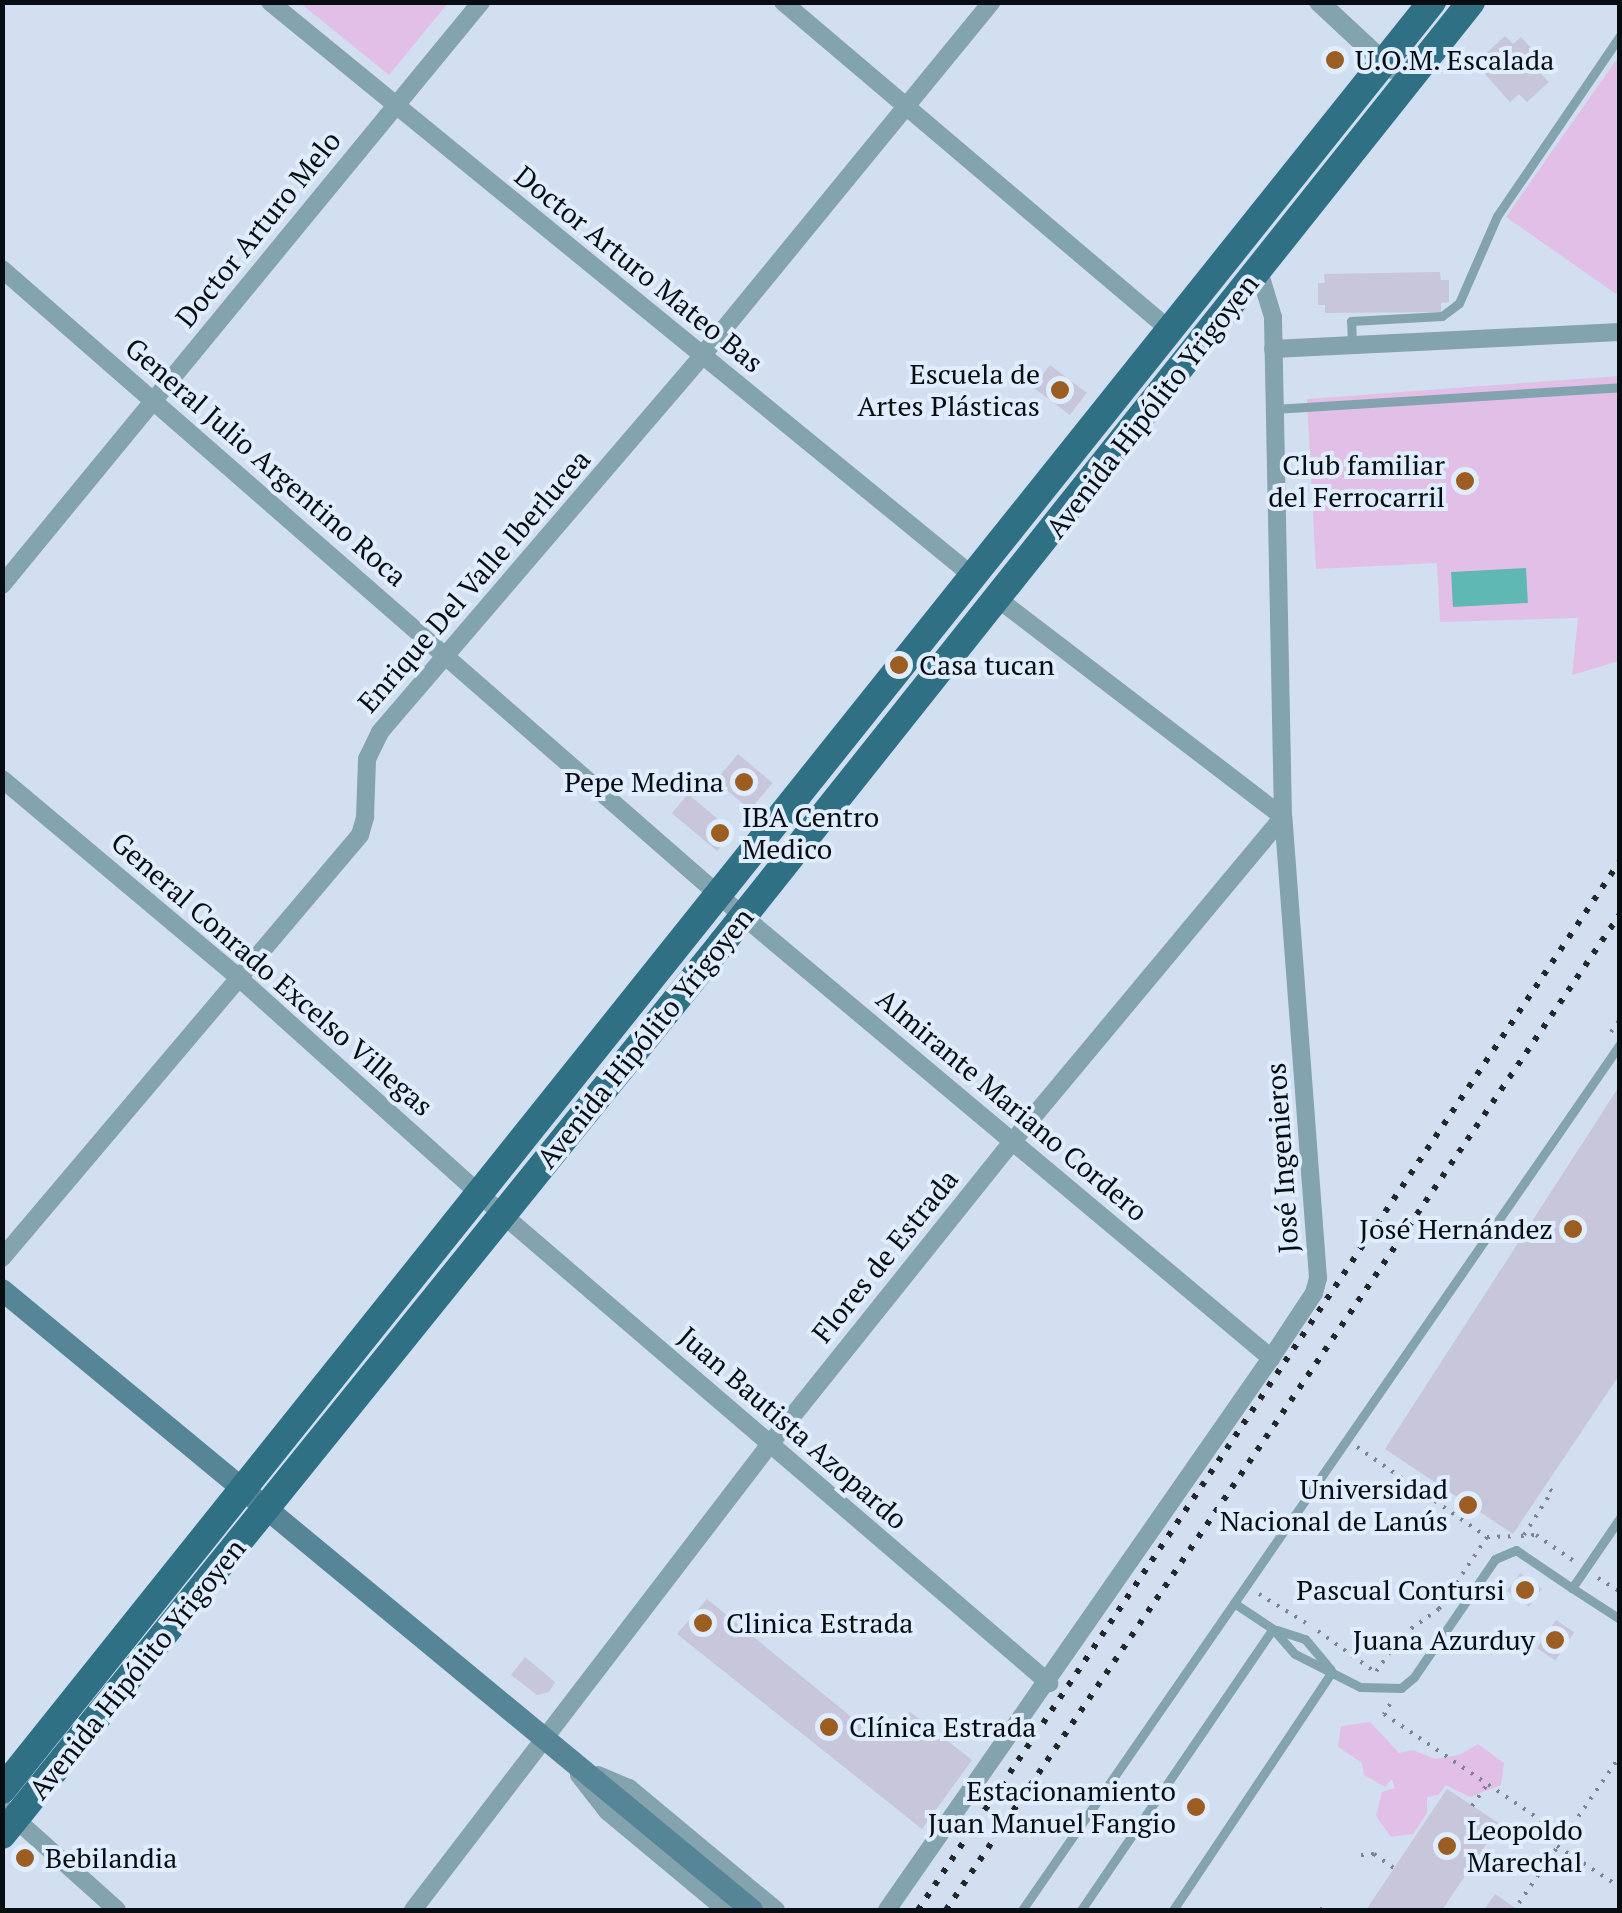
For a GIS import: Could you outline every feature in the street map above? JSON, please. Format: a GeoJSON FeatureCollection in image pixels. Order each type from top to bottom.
{"type":"FeatureCollection","features":[{"type":"Feature","properties":{"kind":"main road","name":"Avenida Hipólito Yrigoyen"},"geometry":{"type":"LineString","coordinates":[[2,1790],[1432,2]]}},
{"type":"Feature","properties":{"kind":"main road","name":"Avenida Hipólito Yrigoyen"},"geometry":{"type":"LineString","coordinates":[[7,1820],[266,1510],[998,599],[1471,2]]}},
{"type":"Feature","properties":{"kind":"main road"},"geometry":{"type":"LineString","coordinates":[[2,1290],[752,1910]]}},
{"type":"Feature","properties":{"kind":"street","name":"Doctor Arturo Mateo Bas"},"geometry":{"type":"LineString","coordinates":[[270,2],[974,577]]}},
{"type":"Feature","properties":{"kind":"street","name":"Doctor Arturo Melo"},"geometry":{"type":"LineString","coordinates":[[2,585],[481,2]]}},
{"type":"Feature","properties":{"kind":"street"},"geometry":{"type":"LineString","coordinates":[[783,2],[1171,331]]}},
{"type":"Feature","properties":{"kind":"street","name":"Enrique Del Valle Iberlucea"},"geometry":{"type":"LineString","coordinates":[[2,1258],[360,835],[370,745],[701,357],[992,2]]}},
{"type":"Feature","properties":{"kind":"street"},"geometry":{"type":"LineString","coordinates":[[1319,2],[1408,82]]}},
{"type":"Feature","properties":{"kind":"street","name":"General Julio Argentino Roca"},"geometry":{"type":"LineString","coordinates":[[2,269],[718,894]]}},
{"type":"Feature","properties":{"kind":"street","name":"José Ingenieros"},"geometry":{"type":"LineString","coordinates":[[887,1910],[1049,1683],[1271,1358],[1314,1292],[1318,1278],[1283,816],[1273,349],[1270,298],[1259,271]]}},
{"type":"Feature","properties":{"kind":"street"},"geometry":{"type":"LineString","coordinates":[[1273,349],[1620,332]]}},
{"type":"Feature","properties":{"kind":"street"},"geometry":{"type":"LineString","coordinates":[[998,599],[1283,816]]}},
{"type":"Feature","properties":{"kind":"street","name":"General Conrado Excelso Villegas"},"geometry":{"type":"LineString","coordinates":[[2,779],[240,978],[502,1214]]}},
{"type":"Feature","properties":{"kind":"street","name":"Flores de Estrada"},"geometry":{"type":"LineString","coordinates":[[413,1910],[770,1444],[1283,816]]}},
{"type":"Feature","properties":{"kind":"street","name":"Almirante Mariano Cordero"},"geometry":{"type":"LineString","coordinates":[[718,894],[1271,1358]]}},
{"type":"Feature","properties":{"kind":"street","name":"Juan Bautista Azopardo"},"geometry":{"type":"LineString","coordinates":[[502,1214],[1049,1683]]}},
{"type":"Feature","properties":{"kind":"street"},"geometry":{"type":"LineString","coordinates":[[570,1763],[607,1811],[726,1910]]}},
{"type":"Feature","properties":{"kind":"street"},"geometry":{"type":"LineString","coordinates":[[570,1763],[629,1788],[776,1910]]}},
{"type":"Feature","properties":{"kind":"street"},"geometry":{"type":"LineString","coordinates":[[7,1820],[118,1910]]}},
{"type":"Feature","properties":{"kind":"lane"},"geometry":{"type":"LineString","coordinates":[[1352,348],[1350,322],[1442,316],[1459,304],[1496,216],[1620,36]]}},
{"type":"Feature","properties":{"kind":"lane"},"geometry":{"type":"LineString","coordinates":[[1274,409],[1620,387]]}},
{"type":"Feature","properties":{"kind":"lane"},"geometry":{"type":"LineString","coordinates":[[1022,1910],[1620,1044]]}},
{"type":"Feature","properties":{"kind":"lane"},"geometry":{"type":"LineString","coordinates":[[1572,1588],[1620,1518]]}},
{"type":"Feature","properties":{"kind":"lane"},"geometry":{"type":"LineString","coordinates":[[1273,1628],[1295,1654],[1360,1687],[1401,1688],[1414,1677],[1495,1559],[1516,1550],[1620,1619]]}},
{"type":"Feature","properties":{"kind":"lane"},"geometry":{"type":"LineString","coordinates":[[1234,1602],[1273,1628],[1306,1639],[1332,1672]]}},
{"type":"Feature","properties":{"kind":"lane"},"geometry":{"type":"LineString","coordinates":[[1082,1910],[1273,1628]]}},
{"type":"Feature","properties":{"kind":"lane"},"geometry":{"type":"LineString","coordinates":[[1173,1910],[1332,1672]]}},
{"type":"Feature","properties":{"kind":"path"},"geometry":{"type":"LineString","coordinates":[[1523,1536],[1552,1491],[1545,1486]]}},
{"type":"Feature","properties":{"kind":"path"},"geometry":{"type":"LineString","coordinates":[[1433,1502],[1443,1488]]}},
{"type":"Feature","properties":{"kind":"path"},"geometry":{"type":"LineString","coordinates":[[1487,1537],[1536,1535],[1620,1592]]}},
{"type":"Feature","properties":{"kind":"path"},"geometry":{"type":"LineString","coordinates":[[1518,1903],[1620,1756]]}},
{"type":"Feature","properties":{"kind":"path"},"geometry":{"type":"LineString","coordinates":[[1472,1806],[1488,1783]]}},
{"type":"Feature","properties":{"kind":"path"},"geometry":{"type":"LineString","coordinates":[[1558,1846],[1620,1887]]}},
{"type":"Feature","properties":{"kind":"path"},"geometry":{"type":"LineString","coordinates":[[1362,1855],[1374,1854],[1394,1868]]}},
{"type":"Feature","properties":{"kind":"path"},"geometry":{"type":"LineString","coordinates":[[1320,1910],[1326,1903]]}},
{"type":"Feature","properties":{"kind":"shaded area"},"geometry":{"type":"Polygon","coordinates":[[[300,3],[448,3],[389,75],[300,3]]]}},
{"type":"Feature","properties":{"kind":"shaded area"},"geometry":{"type":"Polygon","coordinates":[[[1619,56],[1620,289],[1616,294],[1506,217],[1619,56]]]}},
{"type":"Feature","properties":{"kind":"shaded area","name":"Club familiar del Ferrocarril"},"geometry":{"type":"Polygon","coordinates":[[[1619,376],[1619,661],[1572,675],[1578,618],[1440,622],[1437,563],[1316,569],[1307,399],[1619,376]]]}},
{"type":"Feature","properties":{"kind":"shaded area"},"geometry":{"type":"Polygon","coordinates":[[[1526,568],[1528,603],[1453,607],[1451,572],[1526,568]]]}},
{"type":"Feature","properties":{"kind":"shaded area"},"geometry":{"type":"Polygon","coordinates":[[[1370,1722],[1399,1753],[1413,1750],[1435,1759],[1459,1755],[1478,1744],[1504,1763],[1501,1785],[1470,1797],[1446,1785],[1438,1795],[1427,1797],[1427,1813],[1413,1834],[1391,1837],[1376,1816],[1382,1792],[1395,1788],[1392,1779],[1385,1787],[1364,1775],[1362,1763],[1338,1747],[1341,1726],[1370,1722]]]}},
{"type":"Feature","properties":{"kind":"building"},"geometry":{"type":"Polygon","coordinates":[[[1505,36],[1513,44],[1521,37],[1548,66],[1540,73],[1549,82],[1527,102],[1519,94],[1510,102],[1483,72],[1491,65],[1483,56],[1505,36]]]}},
{"type":"Feature","properties":{"kind":"building"},"geometry":{"type":"Polygon","coordinates":[[[1440,272],[1441,280],[1449,280],[1449,302],[1441,303],[1441,312],[1325,313],[1325,305],[1318,305],[1318,283],[1325,283],[1324,274],[1440,272]]]}},
{"type":"Feature","properties":{"kind":"building","name":"Escuela de Artes Plásticas"},"geometry":{"type":"Polygon","coordinates":[[[1050,365],[1087,393],[1070,415],[1033,387],[1050,365]]]}},
{"type":"Feature","properties":{"kind":"building","name":"Pepe Medina"},"geometry":{"type":"Polygon","coordinates":[[[738,754],[772,783],[750,810],[716,781],[738,754]]]}},
{"type":"Feature","properties":{"kind":"building"},"geometry":{"type":"Polygon","coordinates":[[[688,794],[733,832],[717,851],[672,813],[688,794]]]}},
{"type":"Feature","properties":{"kind":"building","name":"José Hernández"},"geometry":{"type":"Polygon","coordinates":[[[1620,1085],[1620,1374],[1513,1534],[1385,1449],[1620,1085]]]}},
{"type":"Feature","properties":{"kind":"building","name":"Pascual Contursi"},"geometry":{"type":"Polygon","coordinates":[[[1520,1573],[1542,1589],[1529,1607],[1507,1591],[1520,1573]]]}},
{"type":"Feature","properties":{"kind":"building","name":"Clínica Estrada"},"geometry":{"type":"Polygon","coordinates":[[[707,1599],[882,1742],[910,1712],[972,1760],[922,1829],[677,1634],[707,1599]]]}},
{"type":"Feature","properties":{"kind":"building","name":"Juana Azurduy"},"geometry":{"type":"Polygon","coordinates":[[[1556,1620],[1574,1632],[1555,1660],[1537,1648],[1556,1620]]]}},
{"type":"Feature","properties":{"kind":"building"},"geometry":{"type":"Polygon","coordinates":[[[525,1657],[555,1682],[549,1692],[537,1695],[511,1675],[525,1657]]]}},
{"type":"Feature","properties":{"kind":"building","name":"Leopoldo Marechal"},"geometry":{"type":"Polygon","coordinates":[[[1447,1789],[1500,1824],[1442,1910],[1366,1910],[1447,1789]]]}},
{"type":"Feature","properties":{"kind":"building"},"geometry":{"type":"Polygon","coordinates":[[[1495,1894],[1518,1910],[1484,1910],[1495,1894]]]}},
{"type":"Feature","properties":{"kind":"railway"},"geometry":{"type":"LineString","coordinates":[[918,1910],[1620,861]]}},
{"type":"Feature","properties":{"kind":"railway"},"geometry":{"type":"LineString","coordinates":[[946,1910],[1620,914]]}},
{"type":"Feature","properties":{"kind":"place","name":"U.O.M. Escalada"},"geometry":{"type":"Point","coordinates":[1335,60]}},
{"type":"Feature","properties":{"kind":"place","name":"Escuela de Artes Plásticas"},"geometry":{"type":"Point","coordinates":[1060,390]}},
{"type":"Feature","properties":{"kind":"place","name":"Club familiar del Ferrocarril"},"geometry":{"type":"Point","coordinates":[1465,481]}},
{"type":"Feature","properties":{"kind":"place","name":"Casa tucan"},"geometry":{"type":"Point","coordinates":[899,665]}},
{"type":"Feature","properties":{"kind":"place","name":"Pepe Medina"},"geometry":{"type":"Point","coordinates":[744,782]}},
{"type":"Feature","properties":{"kind":"place","name":"IBA Centro Medico"},"geometry":{"type":"Point","coordinates":[720,833]}},
{"type":"Feature","properties":{"kind":"place","name":"José Hernández"},"geometry":{"type":"Point","coordinates":[1573,1229]}},
{"type":"Feature","properties":{"kind":"place","name":"Universidad Nacional de Lanús"},"geometry":{"type":"Point","coordinates":[1468,1505]}},
{"type":"Feature","properties":{"kind":"place","name":"Pascual Contursi"},"geometry":{"type":"Point","coordinates":[1525,1590]}},
{"type":"Feature","properties":{"kind":"place","name":"Clinica Estrada"},"geometry":{"type":"Point","coordinates":[703,1623]}},
{"type":"Feature","properties":{"kind":"place","name":"Juana Azurduy"},"geometry":{"type":"Point","coordinates":[1555,1640]}},
{"type":"Feature","properties":{"kind":"place","name":"Clínica Estrada"},"geometry":{"type":"Point","coordinates":[829,1727]}},
{"type":"Feature","properties":{"kind":"place","name":"Estacionamiento Juan Manuel Fangio"},"geometry":{"type":"Point","coordinates":[1196,1807]}},
{"type":"Feature","properties":{"kind":"place","name":"Leopoldo Marechal"},"geometry":{"type":"Point","coordinates":[1447,1846]}},
{"type":"Feature","properties":{"kind":"place","name":"Bebilandia"},"geometry":{"type":"Point","coordinates":[25,1858]}}]}
